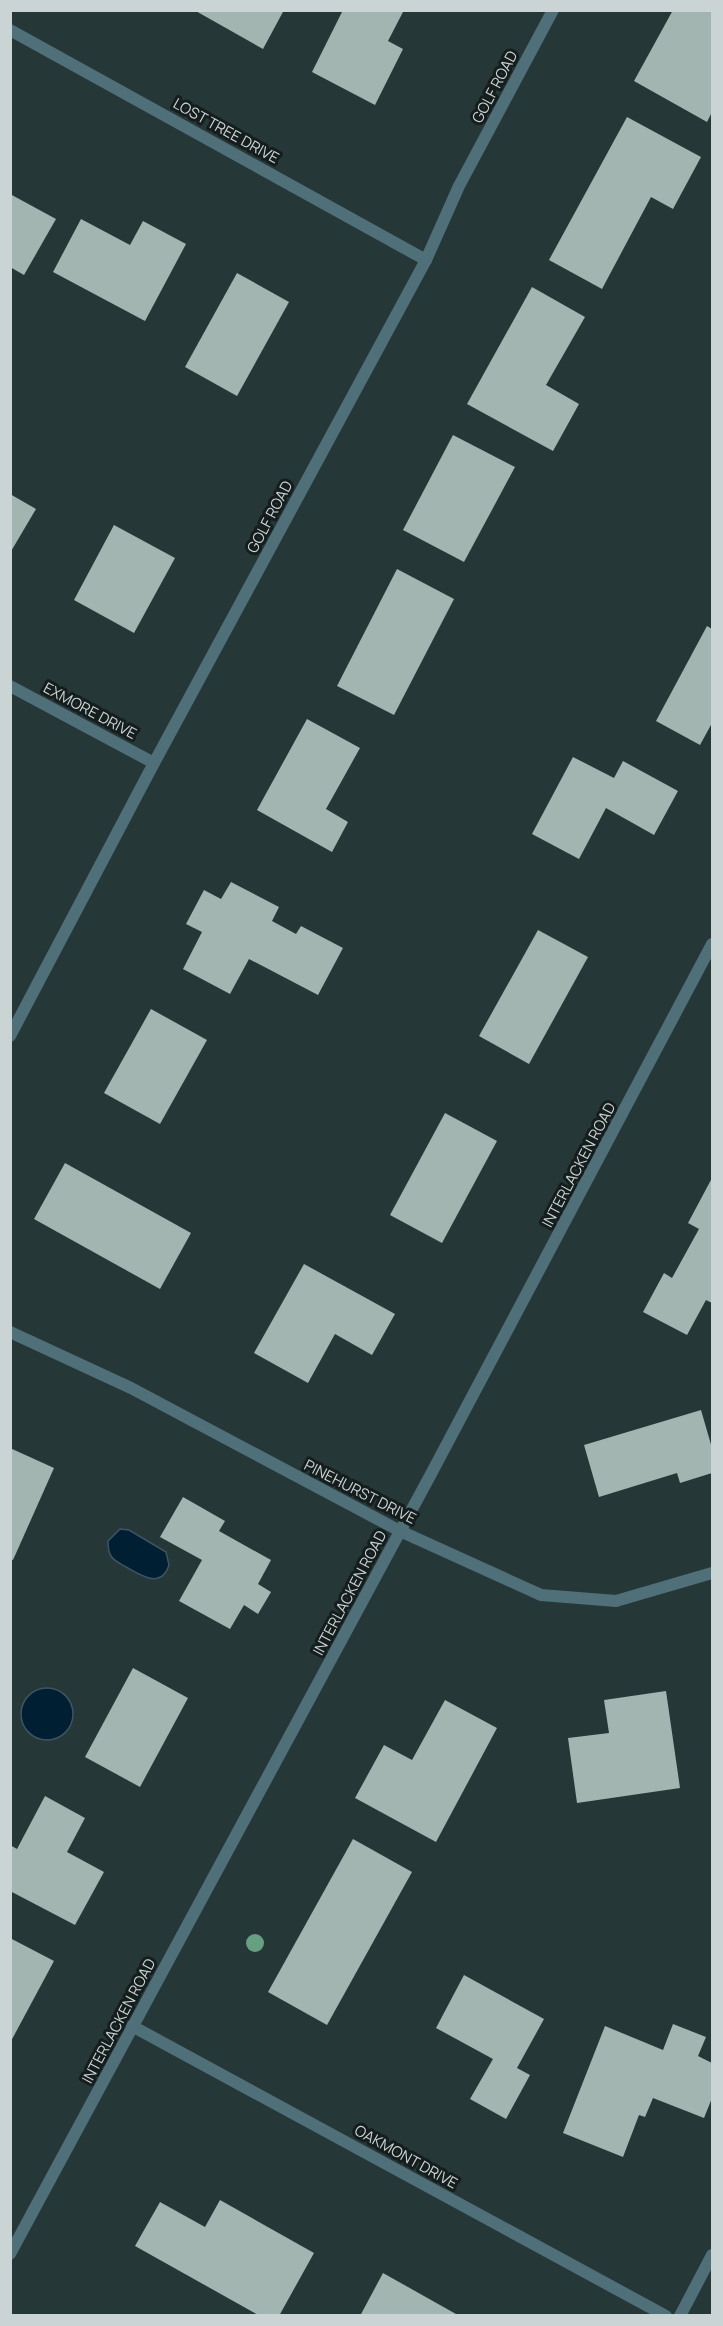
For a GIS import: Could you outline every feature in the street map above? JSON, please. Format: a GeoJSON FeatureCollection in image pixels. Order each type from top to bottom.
{"type":"FeatureCollection","features":[{"type":"Feature","properties":{"kind":"street","name":"GOLF ROAD"},"geometry":{"type":"LineString","coordinates":[[10,1036],[154,763],[426,260],[459,186],[553,10]]}},
{"type":"Feature","properties":{"kind":"street","name":"LOST TREE DRIVE"},"geometry":{"type":"LineString","coordinates":[[10,30],[426,260]]}},
{"type":"Feature","properties":{"kind":"street","name":"EXMORE DRIVE"},"geometry":{"type":"LineString","coordinates":[[10,686],[154,763]]}},
{"type":"Feature","properties":{"kind":"street","name":"INTERLACKEN ROAD"},"geometry":{"type":"LineString","coordinates":[[10,2254],[400,1531],[712,945]]}},
{"type":"Feature","properties":{"kind":"street","name":"PINEHURST DRIVE"},"geometry":{"type":"LineString","coordinates":[[10,1332],[131,1388],[400,1531],[541,1595],[616,1602],[712,1573]]}},
{"type":"Feature","properties":{"kind":"street","name":"OAKMONT DRIVE"},"geometry":{"type":"LineString","coordinates":[[132,2026],[666,2316]]}},
{"type":"Feature","properties":{"kind":"street"},"geometry":{"type":"LineString","coordinates":[[680,2316],[712,2255]]}},
{"type":"Feature","properties":{"kind":"water"},"geometry":{"type":"Polygon","coordinates":[[[120,1529],[129,1530],[166,1552],[169,1565],[161,1577],[156,1579],[145,1577],[112,1558],[108,1541],[120,1529]]]}},
{"type":"Feature","properties":{"kind":"water"},"geometry":{"type":"Polygon","coordinates":[[[42,1688],[52,1688],[66,1695],[73,1714],[66,1733],[52,1740],[42,1740],[32,1736],[25,1729],[21,1719],[21,1709],[25,1699],[32,1692],[42,1688]]]}},
{"type":"Feature","properties":{"kind":"building"},"geometry":{"type":"Polygon","coordinates":[[[194,10],[284,10],[263,49],[194,10]]]}},
{"type":"Feature","properties":{"kind":"building"},"geometry":{"type":"Polygon","coordinates":[[[343,10],[404,10],[388,41],[403,49],[375,105],[312,72],[343,10]]]}},
{"type":"Feature","properties":{"kind":"building"},"geometry":{"type":"Polygon","coordinates":[[[673,10],[712,10],[712,112],[707,122],[634,81],[673,10]]]}},
{"type":"Feature","properties":{"kind":"building"},"geometry":{"type":"Polygon","coordinates":[[[627,117],[701,157],[673,209],[651,197],[602,289],[549,260],[627,117]]]}},
{"type":"Feature","properties":{"kind":"building"},"geometry":{"type":"Polygon","coordinates":[[[10,194],[56,219],[24,275],[10,267],[10,194]]]}},
{"type":"Feature","properties":{"kind":"building"},"geometry":{"type":"Polygon","coordinates":[[[81,219],[130,245],[143,221],[186,244],[145,321],[53,272],[81,219]]]}},
{"type":"Feature","properties":{"kind":"building"},"geometry":{"type":"Polygon","coordinates":[[[237,273],[289,302],[237,396],[185,367],[237,273]]]}},
{"type":"Feature","properties":{"kind":"building"},"geometry":{"type":"Polygon","coordinates":[[[532,287],[585,317],[546,385],[579,404],[553,451],[467,404],[532,287]]]}},
{"type":"Feature","properties":{"kind":"building"},"geometry":{"type":"Polygon","coordinates":[[[453,435],[515,467],[464,562],[403,530],[453,435]]]}},
{"type":"Feature","properties":{"kind":"building"},"geometry":{"type":"Polygon","coordinates":[[[10,494],[36,509],[10,553],[10,494]]]}},
{"type":"Feature","properties":{"kind":"building"},"geometry":{"type":"Polygon","coordinates":[[[114,525],[175,558],[134,633],[74,600],[114,525]]]}},
{"type":"Feature","properties":{"kind":"building"},"geometry":{"type":"Polygon","coordinates":[[[397,569],[454,599],[394,715],[337,686],[397,569]]]}},
{"type":"Feature","properties":{"kind":"building"},"geometry":{"type":"Polygon","coordinates":[[[707,626],[712,629],[712,723],[700,745],[656,721],[707,626]]]}},
{"type":"Feature","properties":{"kind":"building"},"geometry":{"type":"Polygon","coordinates":[[[307,719],[360,748],[326,809],[348,822],[332,852],[257,810],[307,719]]]}},
{"type":"Feature","properties":{"kind":"building"},"geometry":{"type":"Polygon","coordinates":[[[573,757],[614,778],[623,761],[678,791],[654,835],[606,808],[579,859],[532,834],[573,757]]]}},
{"type":"Feature","properties":{"kind":"building"},"geometry":{"type":"Polygon","coordinates":[[[231,882],[279,907],[272,921],[296,934],[301,926],[343,948],[318,995],[249,959],[230,994],[183,969],[202,932],[186,924],[204,890],[221,899],[231,882]]]}},
{"type":"Feature","properties":{"kind":"building"},"geometry":{"type":"Polygon","coordinates":[[[538,930],[588,957],[529,1064],[479,1036],[538,930]]]}},
{"type":"Feature","properties":{"kind":"building"},"geometry":{"type":"Polygon","coordinates":[[[151,1009],[207,1040],[160,1124],[104,1093],[151,1009]]]}},
{"type":"Feature","properties":{"kind":"building"},"geometry":{"type":"Polygon","coordinates":[[[445,1113],[497,1141],[442,1243],[390,1215],[445,1113]]]}},
{"type":"Feature","properties":{"kind":"building"},"geometry":{"type":"Polygon","coordinates":[[[65,1163],[191,1233],[160,1289],[34,1219],[65,1163]]]}},
{"type":"Feature","properties":{"kind":"building"},"geometry":{"type":"Polygon","coordinates":[[[712,1178],[712,1303],[706,1300],[687,1335],[643,1312],[664,1273],[672,1278],[699,1229],[688,1223],[712,1178]]]}},
{"type":"Feature","properties":{"kind":"building"},"geometry":{"type":"Polygon","coordinates":[[[304,1264],[395,1314],[372,1355],[335,1334],[308,1383],[254,1353],[304,1264]]]}},
{"type":"Feature","properties":{"kind":"building"},"geometry":{"type":"Polygon","coordinates":[[[701,1410],[712,1448],[712,1473],[680,1483],[677,1473],[599,1497],[584,1445],[701,1410]]]}},
{"type":"Feature","properties":{"kind":"building"},"geometry":{"type":"Polygon","coordinates":[[[10,1448],[54,1468],[13,1560],[10,1559],[10,1448]]]}},
{"type":"Feature","properties":{"kind":"building"},"geometry":{"type":"Polygon","coordinates":[[[183,1497],[225,1521],[219,1531],[271,1560],[258,1584],[271,1592],[258,1614],[244,1605],[230,1629],[179,1601],[202,1560],[160,1537],[183,1497]]]}},
{"type":"Feature","properties":{"kind":"building"},"geometry":{"type":"Polygon","coordinates":[[[133,1668],[188,1698],[140,1787],[85,1757],[133,1668]]]}},
{"type":"Feature","properties":{"kind":"building"},"geometry":{"type":"Polygon","coordinates":[[[666,1691],[680,1788],[577,1803],[568,1738],[609,1733],[604,1700],[666,1691]]]}},
{"type":"Feature","properties":{"kind":"building"},"geometry":{"type":"Polygon","coordinates":[[[445,1700],[497,1728],[436,1842],[355,1798],[384,1745],[412,1760],[445,1700]]]}},
{"type":"Feature","properties":{"kind":"building"},"geometry":{"type":"Polygon","coordinates":[[[45,1796],[85,1818],[67,1852],[104,1872],[75,1925],[10,1891],[10,1845],[17,1849],[45,1796]]]}},
{"type":"Feature","properties":{"kind":"building"},"geometry":{"type":"Polygon","coordinates":[[[353,1839],[412,1872],[327,2025],[268,1992],[353,1839]]]}},
{"type":"Feature","properties":{"kind":"building"},"geometry":{"type":"Polygon","coordinates":[[[10,1938],[54,1961],[10,2043],[10,1938]]]}},
{"type":"Feature","properties":{"kind":"building"},"geometry":{"type":"Polygon","coordinates":[[[464,1975],[544,2019],[517,2068],[530,2075],[506,2119],[470,2099],[493,2059],[436,2028],[464,1975]]]}},
{"type":"Feature","properties":{"kind":"building"},"geometry":{"type":"Polygon","coordinates":[[[673,2024],[706,2037],[698,2056],[712,2063],[712,2098],[704,2118],[653,2098],[645,2117],[639,2115],[623,2157],[563,2133],[605,2026],[663,2050],[673,2024]]]}},
{"type":"Feature","properties":{"kind":"building"},"geometry":{"type":"Polygon","coordinates":[[[220,2200],[314,2253],[279,2316],[260,2316],[135,2246],[160,2202],[205,2227],[220,2200]]]}},
{"type":"Feature","properties":{"kind":"building"},"geometry":{"type":"Polygon","coordinates":[[[383,2273],[456,2314],[455,2316],[360,2316],[383,2273]]]}}]}
